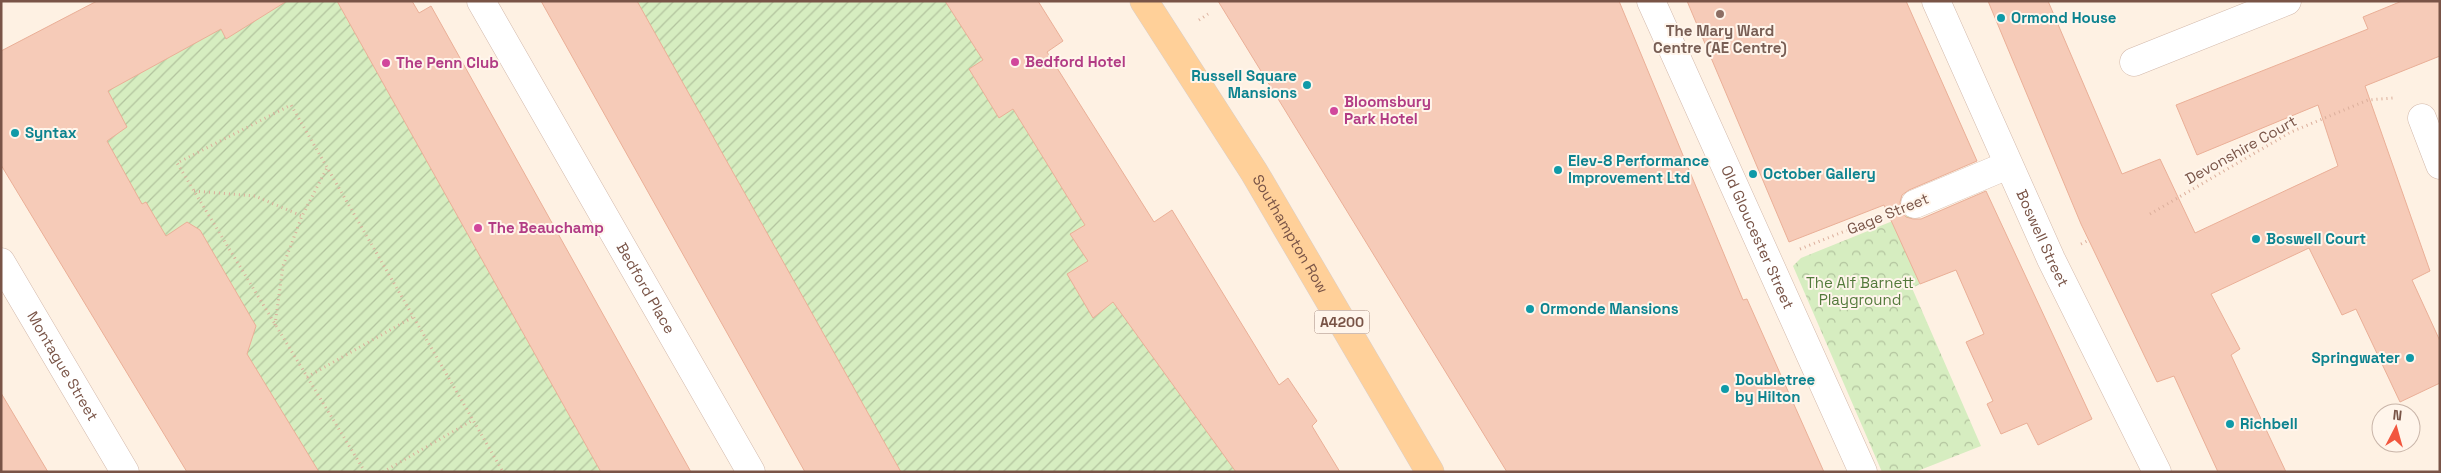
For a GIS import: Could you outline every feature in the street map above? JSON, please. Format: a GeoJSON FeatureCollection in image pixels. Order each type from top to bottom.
{"type":"FeatureCollection","features":[{"type":"Feature","properties":{"kind":"main road","name":"Southampton Row"},"geometry":{"type":"LineString","coordinates":[[1144,1],[1254,172],[1430,472]]}},
{"type":"Feature","properties":{"kind":"street","name":"Bedford Place"},"geometry":{"type":"LineString","coordinates":[[481,1],[751,472]]}},
{"type":"Feature","properties":{"kind":"street","name":"Old Gloucester Street"},"geometry":{"type":"LineString","coordinates":[[1651,1],[1863,472]]}},
{"type":"Feature","properties":{"kind":"street","name":"Boswell Street"},"geometry":{"type":"LineString","coordinates":[[1936,1],[2008,165],[2052,259],[2157,472]]}},
{"type":"Feature","properties":{"kind":"street"},"geometry":{"type":"LineString","coordinates":[[2134,62],[2287,1]]}},
{"type":"Feature","properties":{"kind":"street"},"geometry":{"type":"LineString","coordinates":[[2422,118],[2440,165]]}},
{"type":"Feature","properties":{"kind":"street","name":"Gage Street"},"geometry":{"type":"LineString","coordinates":[[1915,204],[2008,165]]}},
{"type":"Feature","properties":{"kind":"street","name":"Montague Street"},"geometry":{"type":"LineString","coordinates":[[1,262],[125,472]]}},
{"type":"Feature","properties":{"kind":"path"},"geometry":{"type":"LineString","coordinates":[[1199,20],[1208,14]]}},
{"type":"Feature","properties":{"kind":"path","name":"Devonshire Court"},"geometry":{"type":"LineString","coordinates":[[2150,214],[2291,132],[2368,100],[2408,97],[2422,118]]}},
{"type":"Feature","properties":{"kind":"path"},"geometry":{"type":"LineString","coordinates":[[364,472],[177,163],[291,105],[503,472]]}},
{"type":"Feature","properties":{"kind":"path"},"geometry":{"type":"LineString","coordinates":[[275,326],[283,266],[302,216],[327,168]]}},
{"type":"Feature","properties":{"kind":"path"},"geometry":{"type":"LineString","coordinates":[[194,191],[255,196],[302,216]]}},
{"type":"Feature","properties":{"kind":"path","name":"Gage Street"},"geometry":{"type":"LineString","coordinates":[[1767,262],[1915,204]]}},
{"type":"Feature","properties":{"kind":"path"},"geometry":{"type":"LineString","coordinates":[[307,377],[414,317]]}},
{"type":"Feature","properties":{"kind":"path"},"geometry":{"type":"LineString","coordinates":[[383,472],[473,420]]}},
{"type":"Feature","properties":{"kind":"green space"},"geometry":{"type":"Polygon","coordinates":[[[209,1],[375,1],[637,472],[311,472],[57,83],[209,1]]]}},
{"type":"Feature","properties":{"kind":"green space"},"geometry":{"type":"Polygon","coordinates":[[[602,1],[961,1],[1259,472],[866,472],[602,1]]]}},
{"type":"Feature","properties":{"kind":"green space","name":"The Alf Barnett Playground"},"geometry":{"type":"Polygon","coordinates":[[[1910,214],[1923,244],[1906,251],[1920,284],[1912,288],[1981,446],[1915,472],[1882,472],[1793,266],[1801,258],[1910,214]]]}},
{"type":"Feature","properties":{"kind":"building"},"geometry":{"type":"Polygon","coordinates":[[[97,1],[287,1],[226,39],[221,29],[108,91],[127,127],[107,141],[142,204],[146,202],[166,236],[187,222],[200,230],[256,326],[247,354],[319,472],[187,472],[1,165],[1,51],[97,1]]]}},
{"type":"Feature","properties":{"kind":"building"},"geometry":{"type":"Polygon","coordinates":[[[337,1],[412,1],[419,13],[431,6],[691,472],[601,472],[337,1]]]}},
{"type":"Feature","properties":{"kind":"building"},"geometry":{"type":"Polygon","coordinates":[[[541,1],[637,1],[901,472],[805,472],[541,1]]]}},
{"type":"Feature","properties":{"kind":"building"},"geometry":{"type":"Polygon","coordinates":[[[945,1],[1038,1],[1063,41],[1047,52],[1154,222],[1172,210],[1279,385],[1288,378],[1317,421],[1312,426],[1340,472],[1236,472],[1113,302],[1093,318],[1067,274],[1088,261],[1070,234],[1085,225],[1013,109],[999,118],[969,69],[983,60],[945,1]]]}},
{"type":"Feature","properties":{"kind":"building"},"geometry":{"type":"Polygon","coordinates":[[[1218,1],[1619,1],[1743,300],[1747,299],[1824,472],[1507,472],[1218,1]]]}},
{"type":"Feature","properties":{"kind":"building"},"geometry":{"type":"Polygon","coordinates":[[[1687,1],[1906,1],[1977,161],[1909,190],[1902,195],[1900,202],[1901,210],[1906,217],[1921,219],[1986,191],[2092,419],[2038,445],[2027,423],[2001,434],[1987,404],[1993,401],[1966,342],[1984,334],[1956,270],[1920,284],[1884,205],[1789,242],[1687,1]]]}},
{"type":"Feature","properties":{"kind":"building"},"geometry":{"type":"Polygon","coordinates":[[[1988,1],[2048,1],[2122,174],[2160,159],[2195,233],[2338,166],[2318,105],[2197,155],[2176,105],[2368,29],[2363,17],[2402,1],[2440,1],[2440,56],[2365,86],[2430,271],[2412,280],[2440,341],[2440,383],[2400,402],[2356,309],[2342,315],[2309,248],[2211,294],[2240,349],[2231,355],[2286,472],[2218,472],[2174,376],[2157,382],[2081,224],[1988,1]]]}},
{"type":"Feature","properties":{"kind":"building"},"geometry":{"type":"Polygon","coordinates":[[[1,393],[48,472],[1,472],[1,393]]]}},
{"type":"Feature","properties":{"kind":"place","name":"The Mary Ward Centre (AE Centre)"},"geometry":{"type":"Point","coordinates":[1720,14]}},
{"type":"Feature","properties":{"kind":"place","name":"Ormond House"},"geometry":{"type":"Point","coordinates":[2001,18]}},
{"type":"Feature","properties":{"kind":"place","name":"Bedford Hotel"},"geometry":{"type":"Point","coordinates":[1015,62]}},
{"type":"Feature","properties":{"kind":"place","name":"The Penn Club"},"geometry":{"type":"Point","coordinates":[386,63]}},
{"type":"Feature","properties":{"kind":"place","name":"Russell Square Mansions"},"geometry":{"type":"Point","coordinates":[1307,85]}},
{"type":"Feature","properties":{"kind":"place","name":"Bloomsbury Park Hotel"},"geometry":{"type":"Point","coordinates":[1334,111]}},
{"type":"Feature","properties":{"kind":"place","name":"Syntax"},"geometry":{"type":"Point","coordinates":[15,133]}},
{"type":"Feature","properties":{"kind":"place","name":"Elev-8 Performance Improvement Ltd"},"geometry":{"type":"Point","coordinates":[1558,170]}},
{"type":"Feature","properties":{"kind":"place","name":"October Gallery"},"geometry":{"type":"Point","coordinates":[1753,174]}},
{"type":"Feature","properties":{"kind":"place","name":"The Beauchamp"},"geometry":{"type":"Point","coordinates":[478,228]}},
{"type":"Feature","properties":{"kind":"place","name":"Boswell Court"},"geometry":{"type":"Point","coordinates":[2256,239]}},
{"type":"Feature","properties":{"kind":"place","name":"Ormonde Mansions"},"geometry":{"type":"Point","coordinates":[1530,309]}},
{"type":"Feature","properties":{"kind":"place","name":"Springwater"},"geometry":{"type":"Point","coordinates":[2410,358]}},
{"type":"Feature","properties":{"kind":"place","name":"Doubletree by Hilton"},"geometry":{"type":"Point","coordinates":[1725,389]}},
{"type":"Feature","properties":{"kind":"place","name":"Richbell"},"geometry":{"type":"Point","coordinates":[2230,424]}}]}
